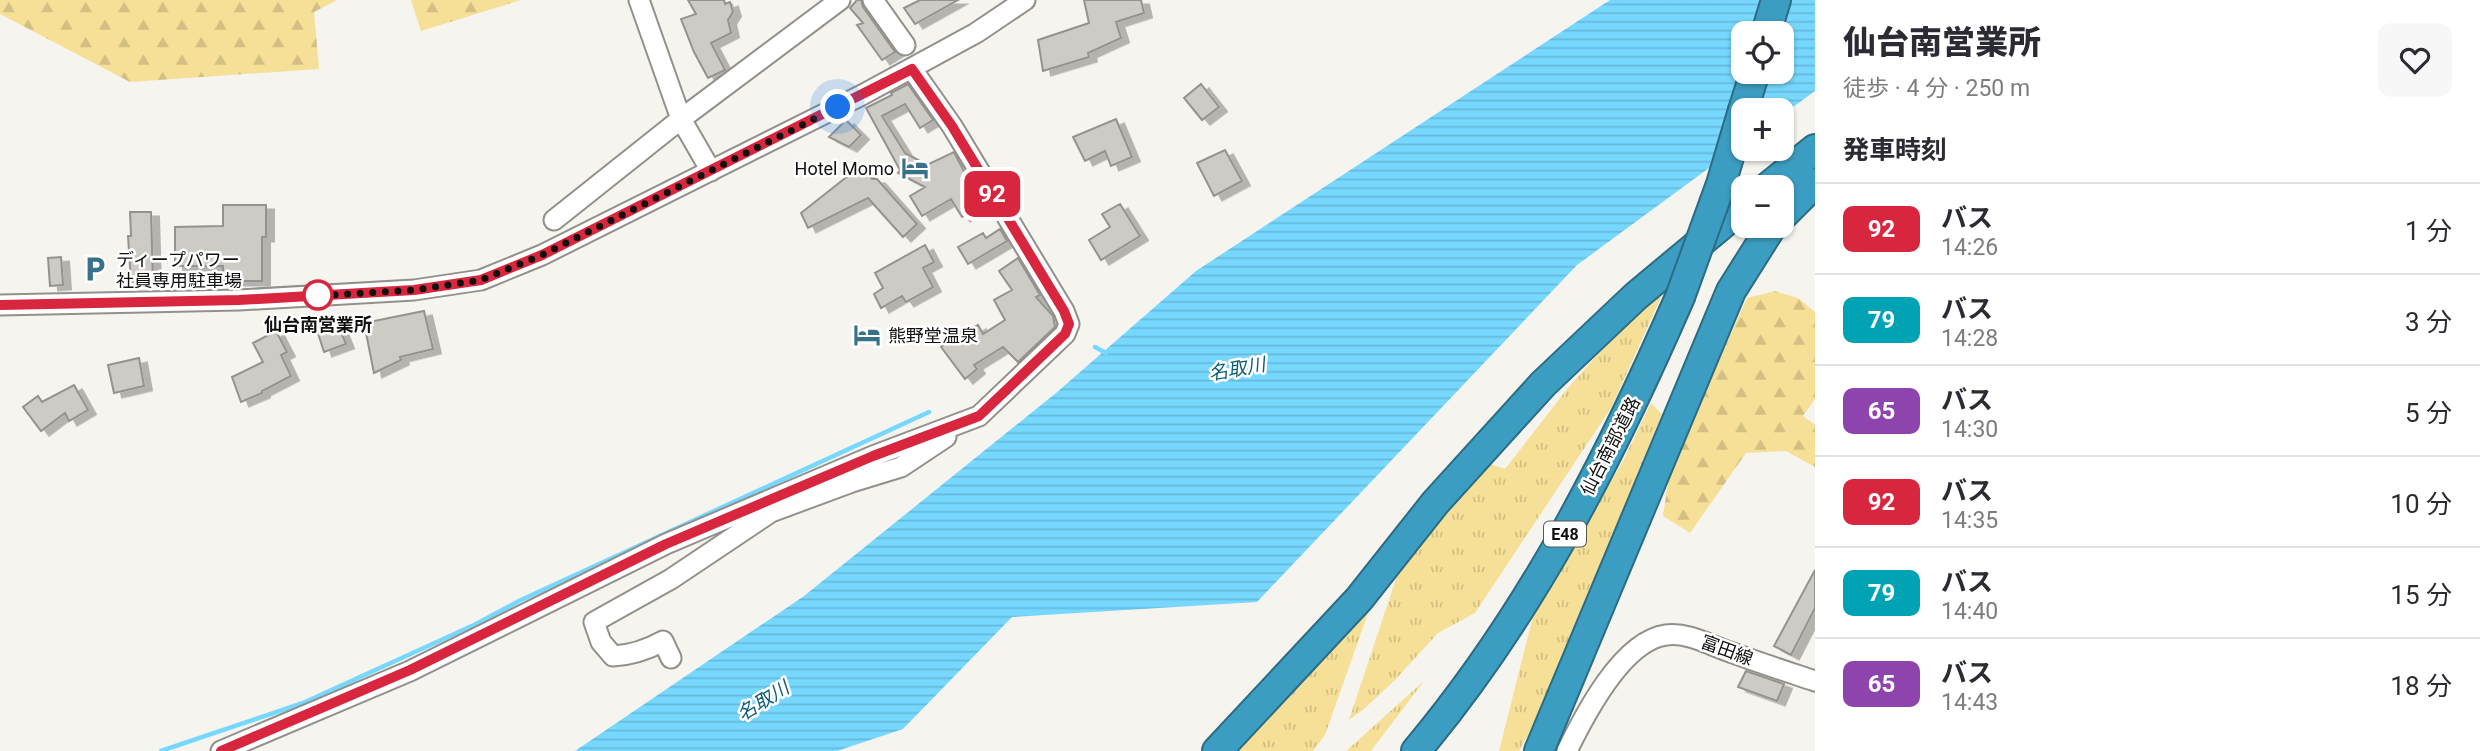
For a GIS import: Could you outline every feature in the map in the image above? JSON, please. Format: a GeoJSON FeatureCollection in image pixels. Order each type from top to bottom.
{"type":"FeatureCollection","features":[{"type":"Feature","properties":{"kind":"highway"},"geometry":{"type":"LineString","coordinates":[[1770,21],[1776,0]]}},
{"type":"Feature","properties":{"kind":"highway"},"geometry":{"type":"LineString","coordinates":[[1783,175],[1815,149]]}},
{"type":"Feature","properties":{"kind":"highway","name":"仙台南部道路"},"geometry":{"type":"LineString","coordinates":[[1416,751],[1495,649],[1540,579],[1613,444],[1680,297],[1731,150]]}},
{"type":"Feature","properties":{"kind":"highway"},"geometry":{"type":"LineString","coordinates":[[1794,204],[1815,183]]}},
{"type":"Feature","properties":{"kind":"highway"},"geometry":{"type":"LineString","coordinates":[[1217,751],[1359,599],[1435,503],[1542,384],[1636,296],[1731,217]]}},
{"type":"Feature","properties":{"kind":"highway"},"geometry":{"type":"LineString","coordinates":[[1539,751],[1731,291],[1764,238]]}},
{"type":"Feature","properties":{"kind":"street"},"geometry":{"type":"LineString","coordinates":[[639,0],[681,119],[711,171]]}},
{"type":"Feature","properties":{"kind":"street"},"geometry":{"type":"LineString","coordinates":[[554,220],[681,119],[840,0]]}},
{"type":"Feature","properties":{"kind":"street"},"geometry":{"type":"LineString","coordinates":[[873,0],[905,45]]}},
{"type":"Feature","properties":{"kind":"street"},"geometry":{"type":"LineString","coordinates":[[0,305],[266,298],[414,290],[481,280],[542,255],[912,69],[976,33],[1025,0]]}},
{"type":"Feature","properties":{"kind":"street"},"geometry":{"type":"LineString","coordinates":[[221,751],[410,670],[666,544],[873,456],[979,416],[1065,334],[1069,324],[1052,291],[952,126],[912,69]]}},
{"type":"Feature","properties":{"kind":"street"},"geometry":{"type":"LineString","coordinates":[[671,658],[663,641],[649,649],[613,656],[601,642],[594,622],[671,579],[771,512],[901,467],[973,418]]}},
{"type":"Feature","properties":{"kind":"street","name":"富田線"},"geometry":{"type":"LineString","coordinates":[[1567,751],[1586,711],[1611,674],[1642,644],[1665,635],[1690,636],[1814,680]]}},
{"type":"Feature","properties":{"kind":"green space"},"geometry":{"type":"Polygon","coordinates":[[[0,0],[337,0],[314,12],[319,69],[130,82],[0,14],[0,0]]]}},
{"type":"Feature","properties":{"kind":"green space"},"geometry":{"type":"Polygon","coordinates":[[[411,0],[521,0],[421,31],[411,0]]]}},
{"type":"Feature","properties":{"kind":"green space"},"geometry":{"type":"Polygon","coordinates":[[[1666,286],[1611,408],[1475,613],[1438,633],[1394,681],[1349,720],[1402,561],[1488,463],[1505,469],[1568,388],[1613,337],[1666,286]]]}},
{"type":"Feature","properties":{"kind":"green space"},"geometry":{"type":"Polygon","coordinates":[[[1775,291],[1798,298],[1815,312],[1815,399],[1803,416],[1815,425],[1815,467],[1786,451],[1746,453],[1690,533],[1663,516],[1670,469],[1747,298],[1775,291]]]}},
{"type":"Feature","properties":{"kind":"green space"},"geometry":{"type":"Polygon","coordinates":[[[1651,403],[1662,414],[1540,713],[1519,751],[1499,751],[1534,612],[1623,461],[1651,403]]]}},
{"type":"Feature","properties":{"kind":"green space"},"geometry":{"type":"Polygon","coordinates":[[[1372,602],[1325,735],[1313,751],[1229,751],[1372,602]]]}},
{"type":"Feature","properties":{"kind":"green space"},"geometry":{"type":"Polygon","coordinates":[[[1424,681],[1371,751],[1346,751],[1424,681]]]}},
{"type":"Feature","properties":{"kind":"water","name":"名取川"},"geometry":{"type":"Polygon","coordinates":[[[1610,0],[1815,0],[1815,91],[1794,106],[1794,98],[1731,98],[1731,152],[1577,265],[1257,602],[1012,617],[903,729],[837,751],[575,751],[804,596],[1056,393],[1196,271],[1610,0]]]}},
{"type":"Feature","properties":{"kind":"building"},"geometry":{"type":"Polygon","coordinates":[[[688,0],[724,0],[725,4],[730,2],[733,12],[728,20],[731,33],[711,43],[725,70],[708,78],[681,19],[696,14],[688,0]]]}},
{"type":"Feature","properties":{"kind":"building"},"geometry":{"type":"Polygon","coordinates":[[[857,0],[861,0],[863,7],[895,52],[882,60],[857,25],[863,23],[850,8],[857,0]]]}},
{"type":"Feature","properties":{"kind":"building"},"geometry":{"type":"Polygon","coordinates":[[[920,0],[958,0],[915,24],[904,8],[920,0]]]}},
{"type":"Feature","properties":{"kind":"building"},"geometry":{"type":"Polygon","coordinates":[[[1084,0],[1141,0],[1144,13],[1116,22],[1121,38],[1088,53],[1089,57],[1043,71],[1038,40],[1089,23],[1084,0]]]}},
{"type":"Feature","properties":{"kind":"building"},"geometry":{"type":"Polygon","coordinates":[[[908,84],[933,120],[920,128],[905,104],[882,116],[905,153],[927,165],[954,152],[974,191],[976,190],[985,204],[962,217],[951,199],[922,216],[910,196],[925,187],[898,173],[900,170],[866,108],[908,84]]]}},
{"type":"Feature","properties":{"kind":"building"},"geometry":{"type":"Polygon","coordinates":[[[1201,84],[1219,107],[1202,120],[1184,98],[1201,84]]]}},
{"type":"Feature","properties":{"kind":"building"},"geometry":{"type":"Polygon","coordinates":[[[1116,119],[1132,157],[1111,166],[1105,151],[1085,161],[1073,137],[1116,119]]]}},
{"type":"Feature","properties":{"kind":"building"},"geometry":{"type":"Polygon","coordinates":[[[846,120],[861,135],[849,147],[829,137],[846,120]]]}},
{"type":"Feature","properties":{"kind":"building"},"geometry":{"type":"Polygon","coordinates":[[[1225,150],[1242,181],[1214,196],[1197,163],[1225,150]]]}},
{"type":"Feature","properties":{"kind":"building"},"geometry":{"type":"Polygon","coordinates":[[[858,168],[863,168],[872,179],[877,179],[917,224],[903,237],[868,198],[808,228],[801,213],[858,168]]]}},
{"type":"Feature","properties":{"kind":"building"},"geometry":{"type":"Polygon","coordinates":[[[1120,204],[1140,236],[1101,260],[1089,240],[1110,227],[1102,214],[1120,204]]]}},
{"type":"Feature","properties":{"kind":"building"},"geometry":{"type":"Polygon","coordinates":[[[223,205],[266,205],[266,237],[262,237],[262,281],[223,281],[223,266],[175,266],[175,227],[223,226],[223,205]]]}},
{"type":"Feature","properties":{"kind":"building"},"geometry":{"type":"Polygon","coordinates":[[[130,212],[151,212],[153,281],[131,282],[128,236],[131,236],[130,212]]]}},
{"type":"Feature","properties":{"kind":"building"},"geometry":{"type":"Polygon","coordinates":[[[1000,229],[1007,241],[968,264],[958,247],[983,233],[986,238],[1000,229]]]}},
{"type":"Feature","properties":{"kind":"building"},"geometry":{"type":"Polygon","coordinates":[[[925,245],[934,262],[923,268],[933,287],[906,302],[902,296],[881,308],[874,294],[883,288],[875,273],[925,245]]]}},
{"type":"Feature","properties":{"kind":"building"},"geometry":{"type":"Polygon","coordinates":[[[61,257],[63,285],[50,286],[48,258],[61,257]]]}},
{"type":"Feature","properties":{"kind":"building"},"geometry":{"type":"Polygon","coordinates":[[[1018,258],[1040,295],[1036,297],[1053,316],[1055,327],[1018,362],[1003,347],[974,365],[977,369],[965,379],[941,347],[963,330],[965,333],[978,325],[983,334],[1005,320],[994,300],[1012,290],[999,271],[1018,258]]]}},
{"type":"Feature","properties":{"kind":"building"},"geometry":{"type":"Polygon","coordinates":[[[424,311],[433,349],[400,357],[401,360],[374,373],[364,323],[424,311]]]}},
{"type":"Feature","properties":{"kind":"building"},"geometry":{"type":"Polygon","coordinates":[[[335,317],[346,344],[324,352],[316,327],[335,317]]]}},
{"type":"Feature","properties":{"kind":"building"},"geometry":{"type":"Polygon","coordinates":[[[276,331],[287,352],[281,355],[291,376],[241,402],[232,377],[263,362],[253,343],[276,331]]]}},
{"type":"Feature","properties":{"kind":"building"},"geometry":{"type":"Polygon","coordinates":[[[139,358],[144,386],[114,393],[108,365],[139,358]]]}},
{"type":"Feature","properties":{"kind":"building"},"geometry":{"type":"Polygon","coordinates":[[[74,385],[88,410],[69,421],[65,413],[41,431],[23,407],[38,396],[42,402],[74,385]]]}},
{"type":"Feature","properties":{"kind":"building"},"geometry":{"type":"Polygon","coordinates":[[[1815,570],[1815,608],[1791,655],[1774,646],[1815,570]]]}},
{"type":"Feature","properties":{"kind":"building"},"geometry":{"type":"Polygon","coordinates":[[[1746,671],[1784,684],[1777,701],[1738,687],[1746,671]]]}},
{"type":"Feature","properties":{"kind":"waterway"},"geometry":{"type":"LineString","coordinates":[[1095,347],[1106,353]]}},
{"type":"Feature","properties":{"kind":"waterway"},"geometry":{"type":"LineString","coordinates":[[161,751],[303,703],[929,412]]}},
{"type":"Feature","properties":{"kind":"bus line","name":"92"},"geometry":{"type":"LineString","coordinates":[[0,305],[239,300],[414,290],[481,280],[542,255],[912,69],[952,126],[1064,311],[1069,324],[1065,334],[979,416],[873,456],[666,544],[410,670],[221,751]]}},
{"type":"Feature","properties":{"kind":"place","name":"Hotel Momo"},"geometry":{"type":"Point","coordinates":[915,168]}},
{"type":"Feature","properties":{"kind":"place","name":"ディープパワー 社員専用駐車場"},"geometry":{"type":"Point","coordinates":[95,269]}},
{"type":"Feature","properties":{"kind":"place","name":"仙台南営業所"},"geometry":{"type":"Point","coordinates":[318,295]}},
{"type":"Feature","properties":{"kind":"place","name":"熊野堂温泉"},"geometry":{"type":"Point","coordinates":[867,335]}},
{"type":"Feature","properties":{"kind":"route"},"geometry":{"type":"LineString","coordinates":[[318,295],[314,296],[414,290],[481,280],[542,255],[838,107]]}}]}
